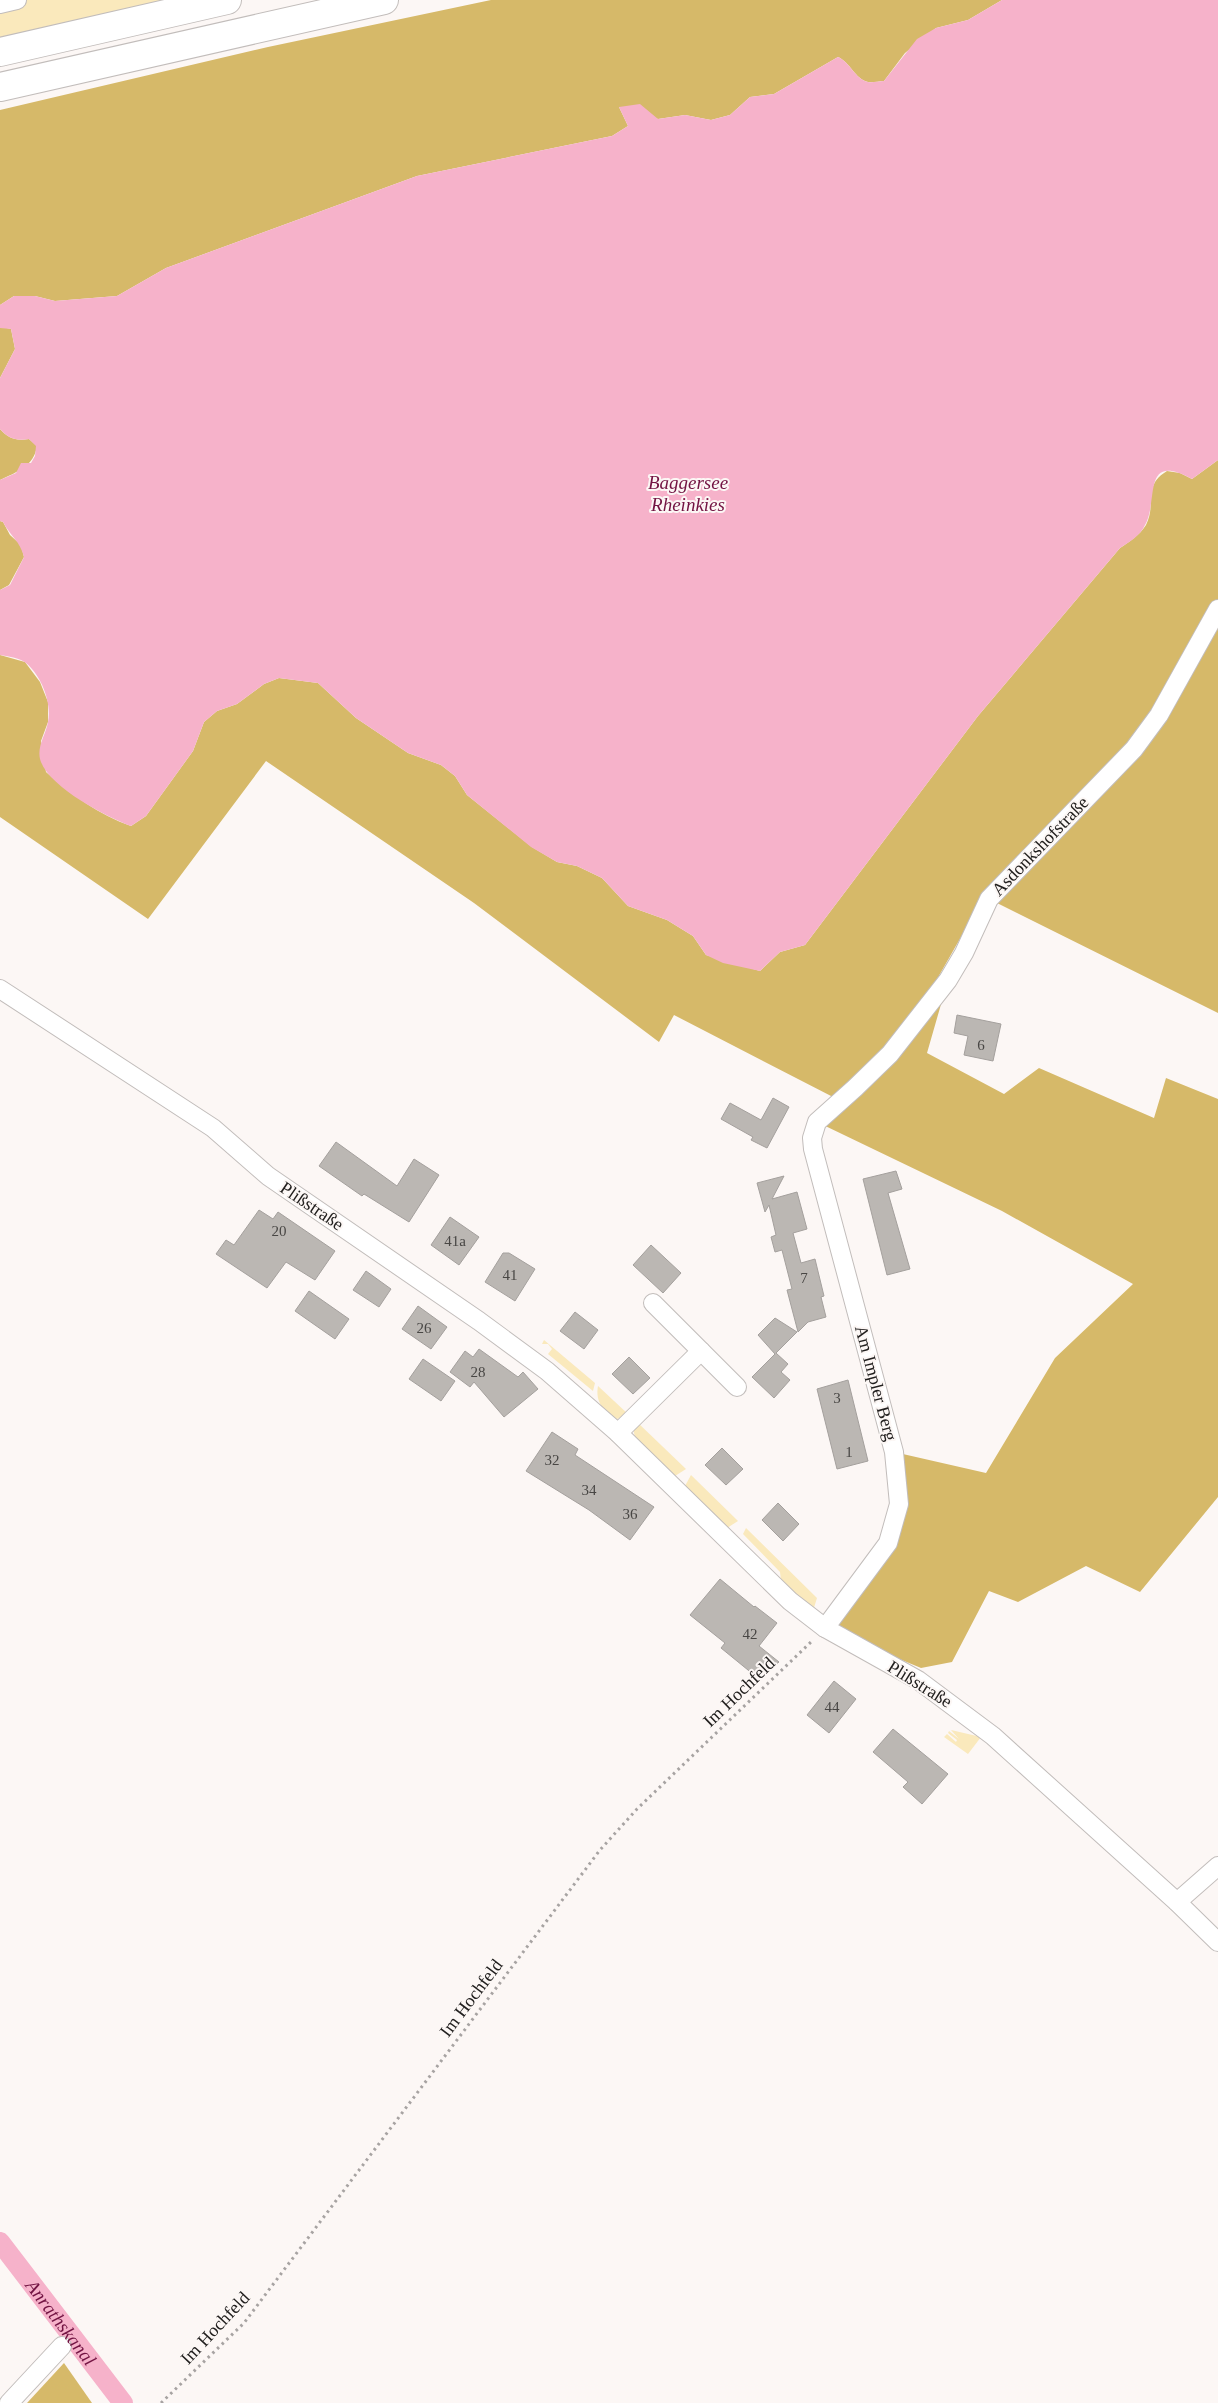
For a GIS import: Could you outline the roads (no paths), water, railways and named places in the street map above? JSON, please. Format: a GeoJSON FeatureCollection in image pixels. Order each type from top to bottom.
{"type":"FeatureCollection","features":[{"type":"Feature","properties":{"kind":"highway"},"geometry":{"type":"LineString","coordinates":[[0,52],[227,0]]}},
{"type":"Feature","properties":{"kind":"highway"},"geometry":{"type":"LineString","coordinates":[[0,87],[384,0]]}},
{"type":"Feature","properties":{"kind":"street"},"geometry":{"type":"LineString","coordinates":[[0,4],[17,0]]}},
{"type":"Feature","properties":{"kind":"street","name":"Asdonkshofstraße"},"geometry":{"type":"LineString","coordinates":[[817,1122],[890,1054],[948,980],[964,953],[989,899],[1134,749],[1159,715],[1218,609]]}},
{"type":"Feature","properties":{"kind":"street","name":"Plißstraße"},"geometry":{"type":"LineString","coordinates":[[0,989],[213,1128],[268,1176],[547,1370],[618,1433],[790,1600],[825,1628],[918,1680],[962,1711],[993,1736],[1177,1902],[1218,1942]]}},
{"type":"Feature","properties":{"kind":"street","name":"Am Impler Berg"},"geometry":{"type":"LineString","coordinates":[[817,1122],[812,1138],[813,1149],[894,1452],[899,1504],[888,1543],[825,1628]]}},
{"type":"Feature","properties":{"kind":"street"},"geometry":{"type":"LineString","coordinates":[[653,1303],[737,1387]]}},
{"type":"Feature","properties":{"kind":"street"},"geometry":{"type":"LineString","coordinates":[[618,1433],[701,1351]]}},
{"type":"Feature","properties":{"kind":"street"},"geometry":{"type":"LineString","coordinates":[[1177,1902],[1218,1866]]}},
{"type":"Feature","properties":{"kind":"street"},"geometry":{"type":"LineString","coordinates":[[9,2403],[62,2346]]}},
{"type":"Feature","properties":{"kind":"water","name":"Baggersee Rheinkies"},"geometry":{"type":"Polygon","coordinates":[[[1002,0],[1218,0],[1218,460],[1192,479],[1176,472],[1165,471],[1158,475],[1149,515],[1140,532],[1120,548],[978,716],[805,945],[780,952],[760,971],[723,963],[706,955],[693,936],[667,920],[628,906],[602,878],[577,866],[557,862],[531,847],[467,795],[455,776],[441,765],[408,753],[356,718],[318,683],[279,678],[264,684],[237,704],[217,711],[204,722],[193,751],[146,816],[131,826],[107,816],[65,790],[45,769],[39,754],[49,715],[47,698],[41,682],[31,668],[23,661],[0,655],[0,590],[10,585],[24,557],[18,543],[3,522],[0,521],[0,480],[16,473],[21,463],[31,463],[35,456],[36,446],[29,439],[20,440],[13,438],[6,435],[0,429],[0,378],[15,349],[11,329],[0,328],[0,305],[14,296],[35,296],[55,301],[117,296],[166,268],[417,176],[612,136],[628,126],[619,107],[640,104],[658,119],[685,115],[711,120],[730,115],[750,97],[774,94],[838,57],[863,80],[870,82],[884,81],[917,39],[936,28],[968,20],[1002,0]]]}},
{"type":"Feature","properties":{"kind":"waterway","name":"Anrathskanal"},"geometry":{"type":"LineString","coordinates":[[0,2242],[123,2403]]}}]}
